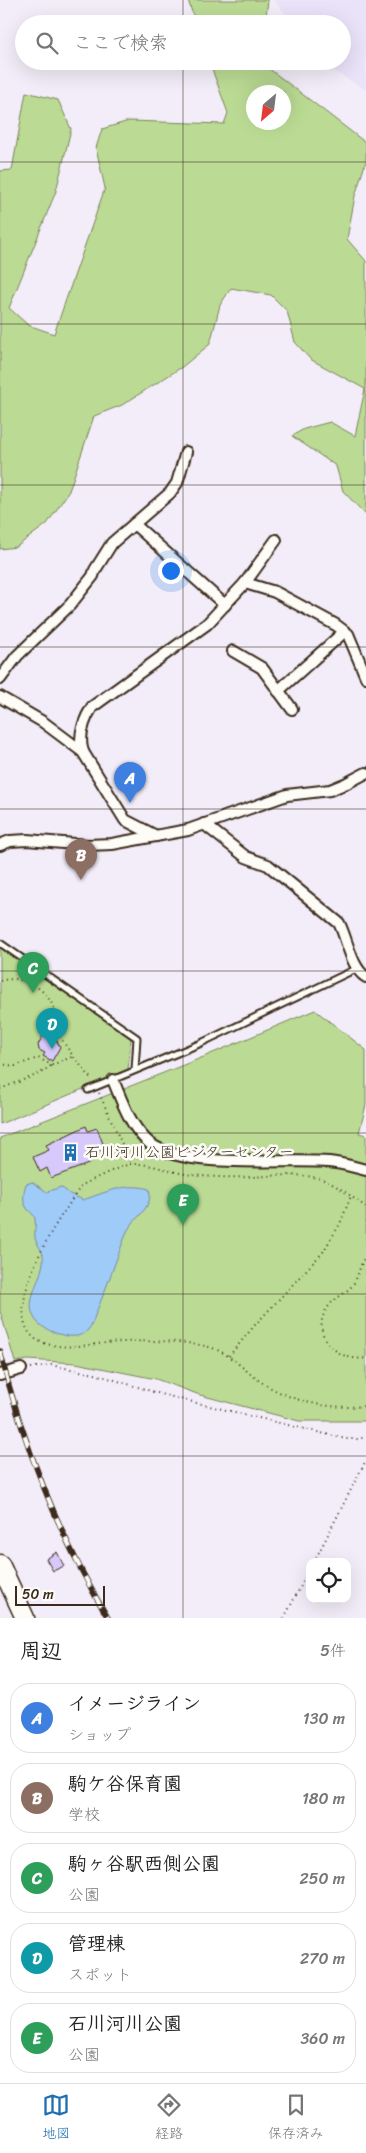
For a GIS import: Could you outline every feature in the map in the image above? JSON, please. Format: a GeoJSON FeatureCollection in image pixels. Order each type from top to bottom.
{"type":"FeatureCollection","features":[{"type":"Feature","properties":{"kind":"highway"},"geometry":{"type":"LineString","coordinates":[[0,1564],[24,1618]]}},
{"type":"Feature","properties":{"kind":"street"},"geometry":{"type":"LineString","coordinates":[[0,679],[17,656],[70,605],[93,576],[112,543],[170,494],[178,484],[186,452]]}},
{"type":"Feature","properties":{"kind":"street"},"geometry":{"type":"LineString","coordinates":[[134,524],[225,605]]}},
{"type":"Feature","properties":{"kind":"street"},"geometry":{"type":"LineString","coordinates":[[156,836],[125,820],[83,752],[80,743],[87,715],[92,707],[207,624],[245,583],[276,540]]}},
{"type":"Feature","properties":{"kind":"street"},"geometry":{"type":"LineString","coordinates":[[245,583],[275,592],[336,625],[348,634],[366,677]]}},
{"type":"Feature","properties":{"kind":"street"},"geometry":{"type":"LineString","coordinates":[[278,691],[344,632]]}},
{"type":"Feature","properties":{"kind":"street"},"geometry":{"type":"LineString","coordinates":[[233,651],[262,668],[292,709]]}},
{"type":"Feature","properties":{"kind":"street"},"geometry":{"type":"LineString","coordinates":[[0,697],[43,722],[83,752]]}},
{"type":"Feature","properties":{"kind":"street"},"geometry":{"type":"LineString","coordinates":[[0,845],[10,840],[87,845],[112,844],[156,836],[204,824],[288,795],[330,790],[366,773]]}},
{"type":"Feature","properties":{"kind":"street"},"geometry":{"type":"LineString","coordinates":[[204,824],[246,857],[268,865],[339,923],[345,934],[356,969],[366,977]]}},
{"type":"Feature","properties":{"kind":"street"},"geometry":{"type":"LineString","coordinates":[[113,1080],[131,1122],[147,1141],[168,1153],[210,1160],[330,1162],[366,1170]]}},
{"type":"Feature","properties":{"kind":"street"},"geometry":{"type":"LineString","coordinates":[[0,1375],[21,1369]]}},
{"type":"Feature","properties":{"kind":"lane"},"geometry":{"type":"LineString","coordinates":[[0,943],[137,1038],[135,1070]]}},
{"type":"Feature","properties":{"kind":"lane"},"geometry":{"type":"LineString","coordinates":[[88,1090],[208,1040],[356,969]]}},
{"type":"Feature","properties":{"kind":"path"},"geometry":{"type":"LineString","coordinates":[[0,981],[7,979],[22,980],[38,987],[44,993],[54,1010],[56,1028],[68,1050],[95,1086],[131,1164]]}},
{"type":"Feature","properties":{"kind":"path"},"geometry":{"type":"LineString","coordinates":[[0,1089],[39,1074],[52,1065],[74,1056]]}},
{"type":"Feature","properties":{"kind":"path"},"geometry":{"type":"LineString","coordinates":[[0,1064],[15,1066],[38,1058],[52,1065]]}},
{"type":"Feature","properties":{"kind":"path"},"geometry":{"type":"LineString","coordinates":[[24,1282],[58,1221],[84,1184],[131,1164],[205,1176],[296,1175],[316,1178],[325,1180],[366,1207]]}},
{"type":"Feature","properties":{"kind":"path"},"geometry":{"type":"LineString","coordinates":[[229,1356],[323,1252],[340,1224],[351,1196]]}},
{"type":"Feature","properties":{"kind":"path"},"geometry":{"type":"LineString","coordinates":[[366,1255],[351,1288],[328,1306],[322,1327],[323,1336],[335,1351],[354,1359],[366,1358]]}},
{"type":"Feature","properties":{"kind":"path"},"geometry":{"type":"LineString","coordinates":[[20,1305],[23,1322],[27,1331],[35,1339],[46,1343],[63,1346],[129,1342],[171,1342],[205,1346],[229,1356],[258,1380],[288,1396],[316,1404],[351,1407],[366,1406]]}},
{"type":"Feature","properties":{"kind":"path"},"geometry":{"type":"LineString","coordinates":[[21,1369],[51,1365],[95,1374],[164,1395],[346,1439],[366,1437]]}},
{"type":"Feature","properties":{"kind":"path"},"geometry":{"type":"LineString","coordinates":[[316,1558],[366,1460]]}},
{"type":"Feature","properties":{"kind":"path"},"geometry":{"type":"LineString","coordinates":[[284,1618],[306,1577]]}},
{"type":"Feature","properties":{"kind":"shaded area"},"geometry":{"type":"Polygon","coordinates":[[[273,0],[366,0],[366,90],[332,70],[351,70],[351,15],[287,15],[273,0]]]}},
{"type":"Feature","properties":{"kind":"green space"},"geometry":{"type":"Polygon","coordinates":[[[188,0],[268,0],[266,15],[193,15],[188,0]]]}},
{"type":"Feature","properties":{"kind":"green space"},"geometry":{"type":"Polygon","coordinates":[[[212,70],[271,70],[290,85],[246,85],[246,130],[291,130],[291,86],[366,143],[366,161],[355,196],[347,239],[366,261],[366,515],[343,491],[336,466],[292,436],[304,429],[330,422],[355,436],[365,389],[310,359],[295,342],[287,311],[271,295],[231,288],[220,305],[210,344],[182,367],[122,405],[94,416],[69,491],[47,524],[16,547],[0,549],[0,171],[12,170],[26,92],[58,100],[71,129],[56,191],[9,308],[28,325],[54,334],[105,188],[96,148],[102,129],[129,121],[224,124],[228,113],[212,70]]]}},
{"type":"Feature","properties":{"kind":"green space"},"geometry":{"type":"Polygon","coordinates":[[[0,947],[131,1038],[128,1070],[0,1124],[0,947]]]}},
{"type":"Feature","properties":{"kind":"green space"},"geometry":{"type":"Polygon","coordinates":[[[315,1010],[366,1050],[366,1105],[359,1133],[366,1135],[366,1421],[299,1421],[200,1395],[156,1379],[76,1363],[28,1360],[15,1362],[0,1311],[0,1138],[201,1058],[315,1010]]]}},
{"type":"Feature","properties":{"kind":"water"},"geometry":{"type":"Polygon","coordinates":[[[32,1182],[47,1192],[61,1187],[83,1200],[124,1188],[140,1187],[149,1189],[149,1202],[126,1234],[92,1324],[83,1334],[77,1336],[50,1331],[39,1324],[33,1316],[31,1308],[32,1299],[41,1273],[43,1255],[35,1238],[35,1218],[26,1207],[24,1201],[26,1184],[32,1182]]]}},
{"type":"Feature","properties":{"kind":"building"},"geometry":{"type":"Polygon","coordinates":[[[52,1032],[60,1047],[52,1061],[43,1056],[45,1053],[39,1050],[38,1045],[42,1037],[52,1032]]]}},
{"type":"Feature","properties":{"kind":"building","name":"石川河川公園ビジターセンター"},"geometry":{"type":"Polygon","coordinates":[[[86,1126],[88,1131],[97,1128],[105,1149],[94,1153],[91,1163],[51,1178],[47,1168],[40,1172],[33,1157],[49,1150],[46,1145],[86,1126]]]}},
{"type":"Feature","properties":{"kind":"building"},"geometry":{"type":"Polygon","coordinates":[[[57,1552],[64,1566],[53,1571],[46,1559],[57,1552]]]}},
{"type":"Feature","properties":{"kind":"railway"},"geometry":{"type":"LineString","coordinates":[[0,1351],[19,1420],[44,1489],[74,1555],[108,1618]]}},
{"type":"Feature","properties":{"kind":"place","name":"イメージライン"},"geometry":{"type":"Point","coordinates":[130,803]}},
{"type":"Feature","properties":{"kind":"place","name":"駒ケ谷保育園"},"geometry":{"type":"Point","coordinates":[81,880]}},
{"type":"Feature","properties":{"kind":"place","name":"駒ヶ谷駅西側公園"},"geometry":{"type":"Point","coordinates":[33,993]}},
{"type":"Feature","properties":{"kind":"place","name":"管理棟"},"geometry":{"type":"Point","coordinates":[52,1049]}},
{"type":"Feature","properties":{"kind":"place","name":"石川河川公園ビジターセンター"},"geometry":{"type":"Point","coordinates":[71,1152]}},
{"type":"Feature","properties":{"kind":"place","name":"石川河川公園"},"geometry":{"type":"Point","coordinates":[183,1225]}}]}
